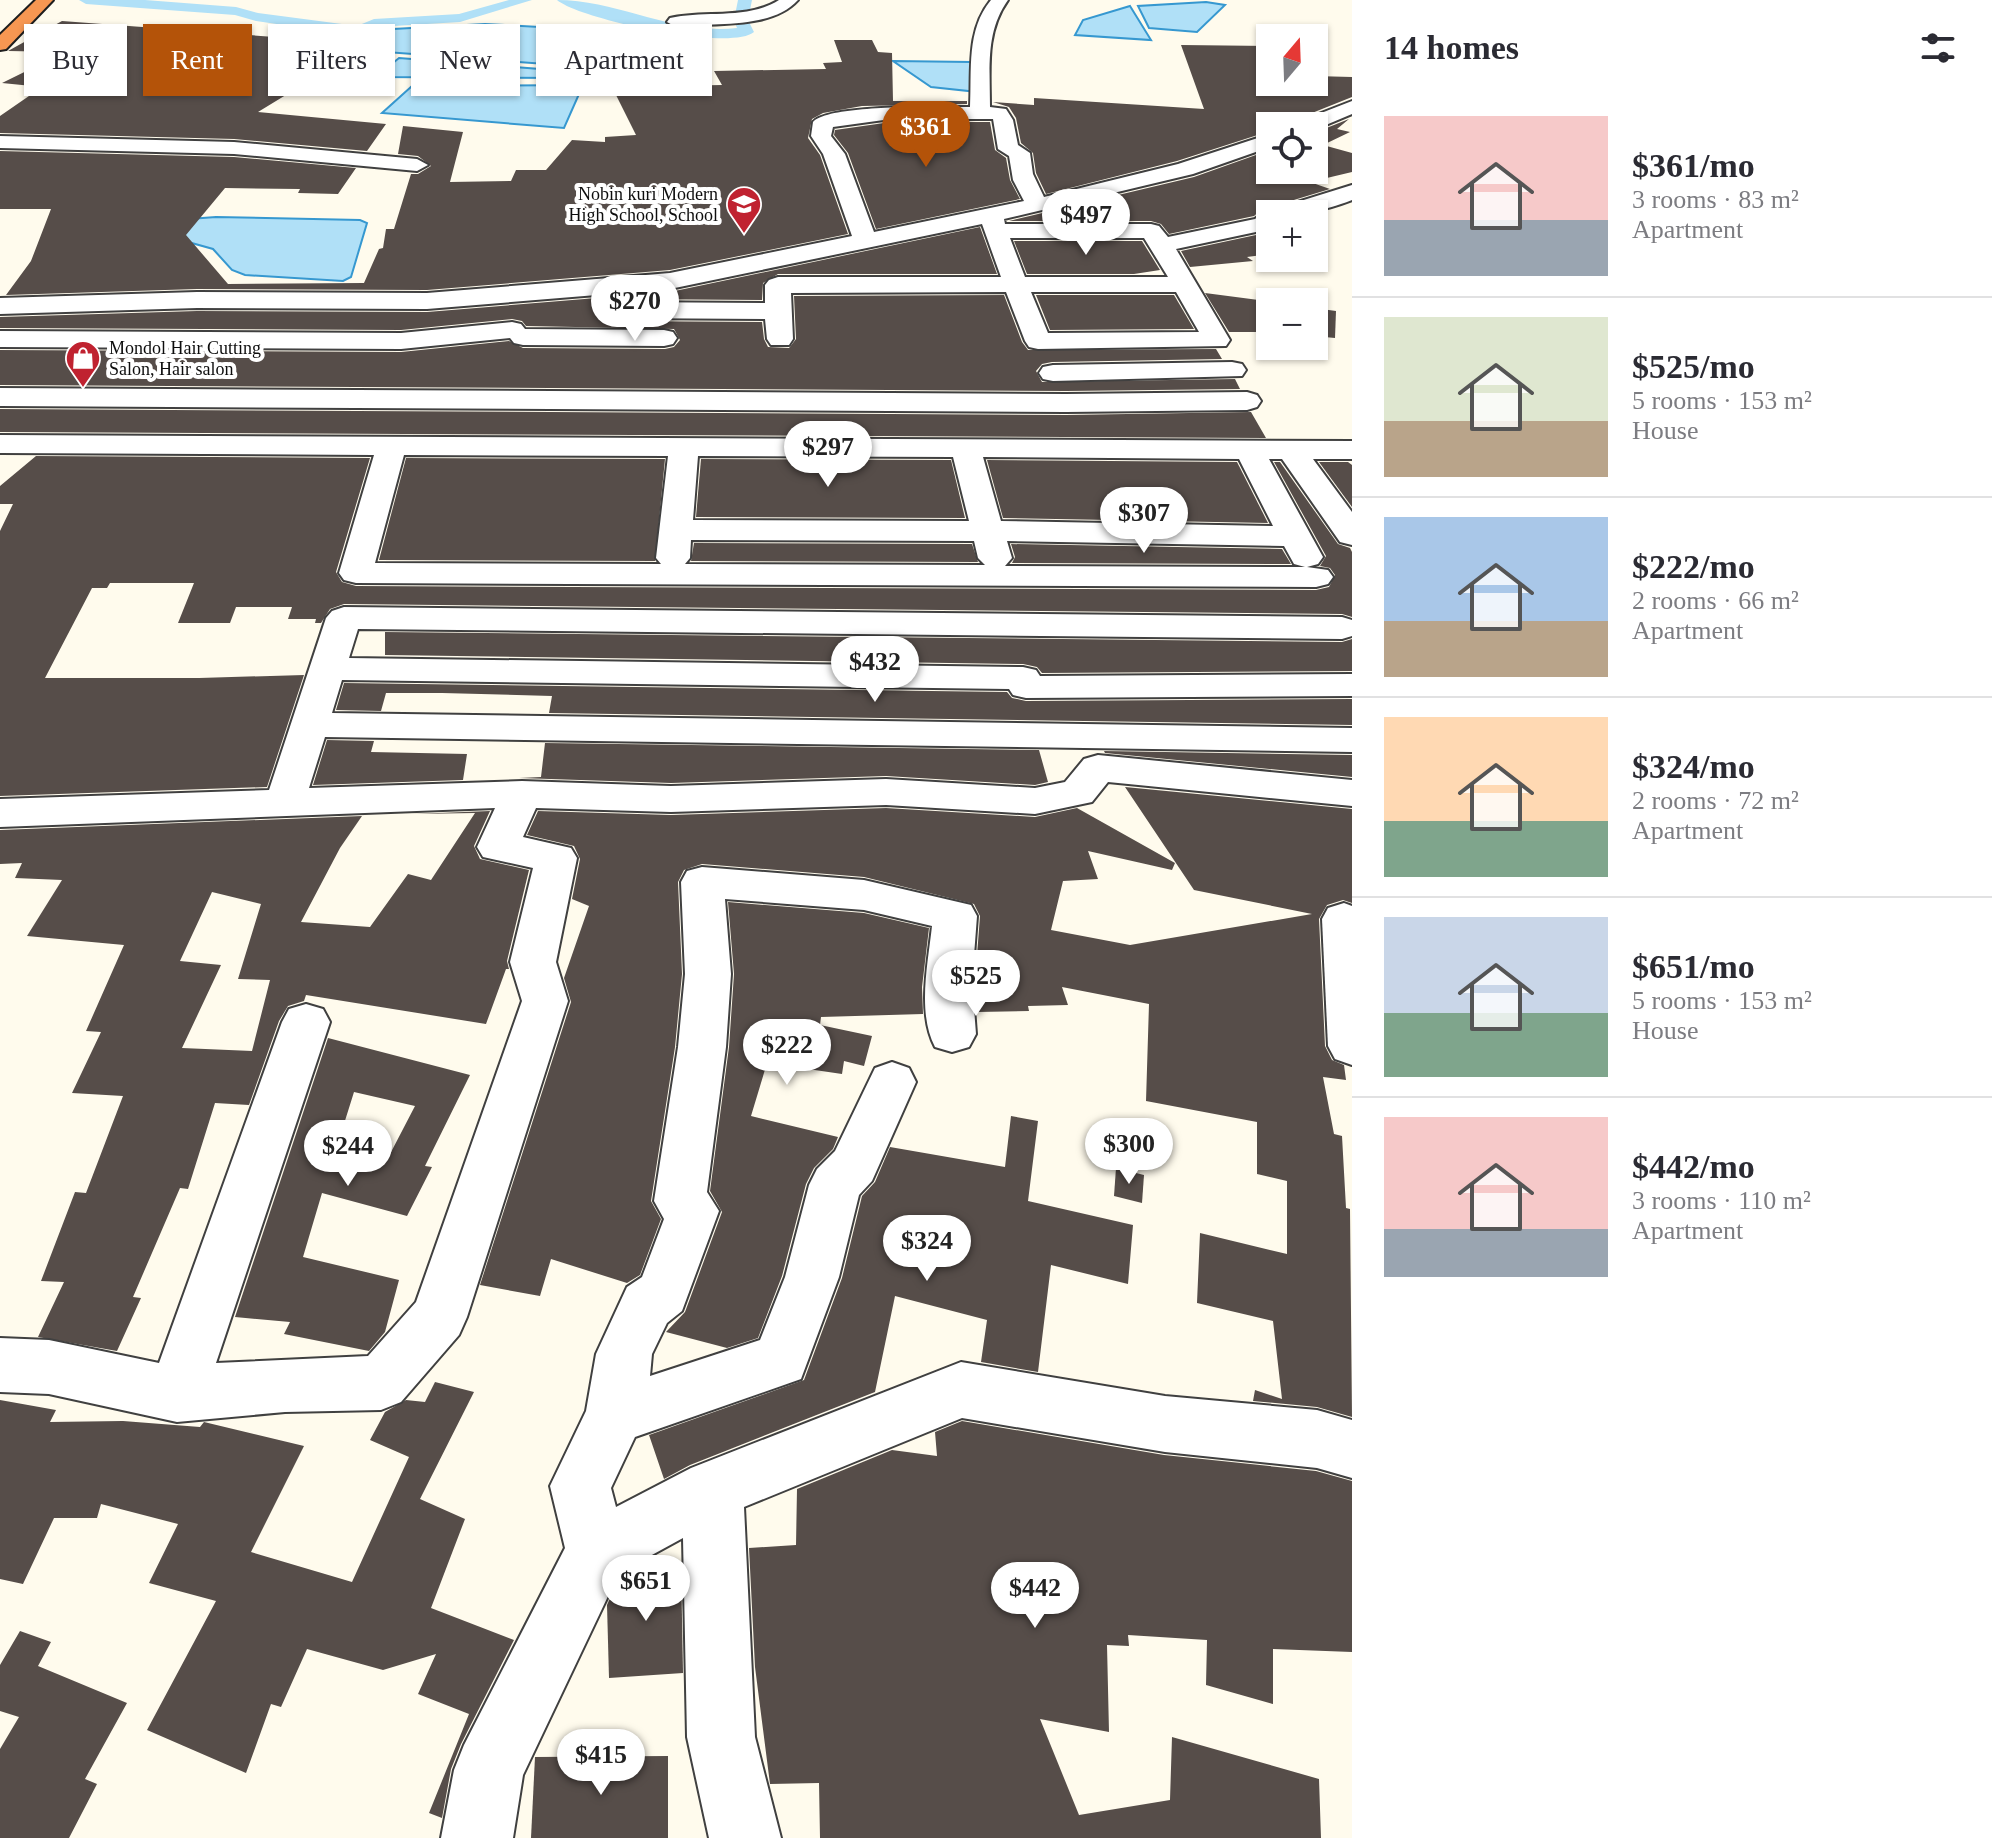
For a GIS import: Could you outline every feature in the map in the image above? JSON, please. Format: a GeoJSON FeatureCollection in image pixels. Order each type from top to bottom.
{"type":"FeatureCollection","features":[{"type":"Feature","properties":{"kind":"highway"},"geometry":{"type":"LineString","coordinates":[[0,45],[45,0]]}},
{"type":"Feature","properties":{"kind":"street"},"geometry":{"type":"LineString","coordinates":[[676,22],[761,13],[783,6],[790,0]]}},
{"type":"Feature","properties":{"kind":"street"},"geometry":{"type":"LineString","coordinates":[[980,111],[980,60],[985,27],[988,11],[1000,0]]}},
{"type":"Feature","properties":{"kind":"street"},"geometry":{"type":"LineString","coordinates":[[1328,117],[1352,107]]}},
{"type":"Feature","properties":{"kind":"street"},"geometry":{"type":"LineString","coordinates":[[865,241],[834,154],[821,136],[823,122],[891,113],[980,111],[1001,114],[1006,144],[1009,149],[1019,153],[1026,189],[1038,205]]}},
{"type":"Feature","properties":{"kind":"street"},"geometry":{"type":"LineString","coordinates":[[0,142],[220,148],[417,165]]}},
{"type":"Feature","properties":{"kind":"street"},"geometry":{"type":"LineString","coordinates":[[0,397],[258,400],[517,344],[777,279],[894,254],[966,251],[998,237],[1038,205],[1185,169],[1256,145]]}},
{"type":"Feature","properties":{"kind":"street"},"geometry":{"type":"LineString","coordinates":[[1328,201],[1352,192]]}},
{"type":"Feature","properties":{"kind":"street"},"geometry":{"type":"LineString","coordinates":[[1138,257],[1256,226]]}},
{"type":"Feature","properties":{"kind":"street"},"geometry":{"type":"LineString","coordinates":[[777,279],[865,241],[1151,231],[1217,340],[1038,341]]}},
{"type":"Feature","properties":{"kind":"street"},"geometry":{"type":"LineString","coordinates":[[998,237],[1036,258]]}},
{"type":"Feature","properties":{"kind":"street"},"geometry":{"type":"LineString","coordinates":[[998,237],[1084,448]]}},
{"type":"Feature","properties":{"kind":"street"},"geometry":{"type":"LineString","coordinates":[[749,338],[781,350],[777,279]]}},
{"type":"Feature","properties":{"kind":"street"},"geometry":{"type":"LineString","coordinates":[[517,344],[670,281],[671,287],[777,279],[1018,285],[1184,284]]}},
{"type":"Feature","properties":{"kind":"street"},"geometry":{"type":"LineString","coordinates":[[0,306],[276,299],[427,301],[517,344],[689,338]]}},
{"type":"Feature","properties":{"kind":"street"},"geometry":{"type":"LineString","coordinates":[[1027,311],[1059,311]]}},
{"type":"Feature","properties":{"kind":"street"},"geometry":{"type":"LineString","coordinates":[[1169,311],[1200,311]]}},
{"type":"Feature","properties":{"kind":"street"},"geometry":{"type":"LineString","coordinates":[[0,339],[517,344],[1247,401]]}},
{"type":"Feature","properties":{"kind":"street"},"geometry":{"type":"LineString","coordinates":[[258,400],[279,342]]}},
{"type":"Feature","properties":{"kind":"street"},"geometry":{"type":"LineString","coordinates":[[517,344],[521,444]]}},
{"type":"Feature","properties":{"kind":"street"},"geometry":{"type":"LineString","coordinates":[[883,374],[890,388],[1060,388],[1232,370]]}},
{"type":"Feature","properties":{"kind":"street"},"geometry":{"type":"LineString","coordinates":[[0,444],[1352,450]]}},
{"type":"Feature","properties":{"kind":"street"},"geometry":{"type":"LineString","coordinates":[[392,444],[356,573],[999,576],[1352,551]]}},
{"type":"Feature","properties":{"kind":"street"},"geometry":{"type":"LineString","coordinates":[[671,765],[672,574],[684,445]]}},
{"type":"Feature","properties":{"kind":"street"},"geometry":{"type":"LineString","coordinates":[[965,447],[1054,798]]}},
{"type":"Feature","properties":{"kind":"street"},"geometry":{"type":"LineString","coordinates":[[285,801],[344,618],[1011,625],[1347,639],[1249,449]]}},
{"type":"Feature","properties":{"kind":"street"},"geometry":{"type":"LineString","coordinates":[[1290,449],[1352,535]]}},
{"type":"Feature","properties":{"kind":"street"},"geometry":{"type":"LineString","coordinates":[[675,530],[988,531],[1305,555]]}},
{"type":"Feature","properties":{"kind":"street"},"geometry":{"type":"LineString","coordinates":[[327,669],[1352,685]]}},
{"type":"Feature","properties":{"kind":"street"},"geometry":{"type":"LineString","coordinates":[[310,725],[671,765],[846,792],[1035,801],[1078,793],[1098,768],[1352,793]]}},
{"type":"Feature","properties":{"kind":"street"},"geometry":{"type":"LineString","coordinates":[[0,813],[522,794],[671,765],[1038,736],[1352,740]]}},
{"type":"Feature","properties":{"kind":"street"},"geometry":{"type":"LineString","coordinates":[[0,1365],[49,1367],[177,1394],[285,1385],[381,1383],[439,1317],[545,1001],[533,962],[556,858],[498,847],[522,794]]}},
{"type":"Feature","properties":{"kind":"street"},"geometry":{"type":"LineString","coordinates":[[597,1551],[580,1486],[615,1416],[624,1354],[647,1305],[663,1293],[693,1211],[680,1201],[702,1047],[708,974],[702,882],[864,895],[955,916],[949,982],[952,1034]]}},
{"type":"Feature","properties":{"kind":"street"},"geometry":{"type":"LineString","coordinates":[[1344,919],[1352,1046]]}},
{"type":"Feature","properties":{"kind":"street"},"geometry":{"type":"LineString","coordinates":[[177,1394],[306,1022]]}},
{"type":"Feature","properties":{"kind":"street"},"geometry":{"type":"LineString","coordinates":[[615,1416],[781,1360],[812,1277],[835,1185],[854,1166],[892,1082]]}},
{"type":"Feature","properties":{"kind":"street"},"geometry":{"type":"LineString","coordinates":[[477,1838],[489,1770],[597,1551],[713,1489],[961,1390],[1165,1424],[1317,1439],[1352,1449]]}},
{"type":"Feature","properties":{"kind":"street"},"geometry":{"type":"LineString","coordinates":[[713,1489],[721,1737],[745,1838]]}},
{"type":"Feature","properties":{"kind":"water"},"geometry":{"type":"Polygon","coordinates":[[[1206,2],[1225,5],[1197,32],[1149,28],[1138,6],[1206,2]]]}},
{"type":"Feature","properties":{"kind":"water"},"geometry":{"type":"Polygon","coordinates":[[[1130,6],[1151,40],[1075,35],[1083,20],[1130,6]]]}},
{"type":"Feature","properties":{"kind":"water"},"geometry":{"type":"Polygon","coordinates":[[[520,26],[536,27],[536,63],[520,62],[520,26]]]}},
{"type":"Feature","properties":{"kind":"water"},"geometry":{"type":"Polygon","coordinates":[[[411,28],[411,54],[395,53],[395,29],[411,28]]]}},
{"type":"Feature","properties":{"kind":"water"},"geometry":{"type":"Polygon","coordinates":[[[399,58],[411,59],[411,77],[395,77],[395,61],[399,58]]]}},
{"type":"Feature","properties":{"kind":"water"},"geometry":{"type":"Polygon","coordinates":[[[893,61],[971,62],[978,92],[931,87],[893,61]]]}},
{"type":"Feature","properties":{"kind":"water"},"geometry":{"type":"Polygon","coordinates":[[[520,67],[536,69],[536,78],[520,78],[520,67]]]}},
{"type":"Feature","properties":{"kind":"water"},"geometry":{"type":"Polygon","coordinates":[[[520,85],[536,85],[536,96],[578,96],[564,128],[382,113],[411,87],[411,96],[520,96],[520,85]]]}},
{"type":"Feature","properties":{"kind":"water"},"geometry":{"type":"Polygon","coordinates":[[[189,219],[360,220],[367,223],[351,277],[343,281],[245,275],[232,270],[213,249],[181,240],[189,219]]]}},
{"type":"Feature","properties":{"kind":"building"},"geometry":{"type":"Polygon","coordinates":[[[62,21],[102,24],[57,24],[62,21]]]}},
{"type":"Feature","properties":{"kind":"building"},"geometry":{"type":"Polygon","coordinates":[[[127,26],[143,27],[143,96],[252,96],[252,35],[268,37],[268,96],[284,96],[258,112],[386,124],[367,151],[234,139],[0,133],[0,116],[29,96],[127,96],[127,26]]]}},
{"type":"Feature","properties":{"kind":"building"},"geometry":{"type":"Polygon","coordinates":[[[834,40],[872,40],[878,52],[892,53],[893,101],[967,101],[967,104],[862,106],[823,113],[812,119],[808,138],[820,155],[848,234],[670,270],[427,290],[197,289],[6,295],[31,261],[51,209],[0,209],[0,151],[234,157],[356,168],[338,194],[298,193],[300,189],[225,188],[186,235],[228,284],[364,283],[379,249],[383,248],[386,229],[394,229],[411,174],[418,174],[431,166],[418,156],[398,154],[403,126],[463,132],[450,182],[511,181],[516,170],[546,170],[572,140],[605,142],[605,137],[636,135],[616,96],[712,96],[712,85],[722,85],[714,71],[826,69],[823,63],[842,62],[834,40]]]}},
{"type":"Feature","properties":{"kind":"building"},"geometry":{"type":"Polygon","coordinates":[[[24,42],[24,51],[8,51],[24,42]]]}},
{"type":"Feature","properties":{"kind":"building"},"geometry":{"type":"Polygon","coordinates":[[[1181,45],[1256,46],[1256,96],[1328,96],[1328,76],[1352,77],[1352,97],[1314,112],[1256,112],[1256,136],[1177,161],[1046,194],[1036,173],[1033,153],[1021,143],[1016,118],[1009,107],[993,102],[1034,105],[1034,98],[1204,109],[1181,45]]]}},
{"type":"Feature","properties":{"kind":"building"},"geometry":{"type":"Polygon","coordinates":[[[24,72],[24,85],[2,83],[24,72]]]}},
{"type":"Feature","properties":{"kind":"building"},"geometry":{"type":"Polygon","coordinates":[[[1349,119],[1337,129],[1350,132],[1328,143],[1328,127],[1349,119]]]}},
{"type":"Feature","properties":{"kind":"building"},"geometry":{"type":"Polygon","coordinates":[[[891,122],[990,122],[995,150],[1006,158],[1010,180],[1020,199],[876,229],[848,153],[834,135],[835,130],[891,122]]]}},
{"type":"Feature","properties":{"kind":"building"},"geometry":{"type":"Polygon","coordinates":[[[1328,146],[1352,153],[1352,172],[1328,178],[1328,146]]]}},
{"type":"Feature","properties":{"kind":"building"},"geometry":{"type":"Polygon","coordinates":[[[1256,155],[1256,184],[1316,184],[1330,189],[1294,200],[1256,200],[1254,216],[1169,234],[1161,224],[1151,221],[1009,221],[1194,177],[1256,155]]]}},
{"type":"Feature","properties":{"kind":"building"},"geometry":{"type":"Polygon","coordinates":[[[980,227],[997,274],[778,274],[763,283],[762,300],[619,299],[608,303],[603,310],[608,317],[619,321],[762,322],[768,347],[789,348],[796,339],[794,296],[1004,295],[1028,350],[1216,349],[1222,359],[1052,362],[1042,364],[1036,371],[1042,382],[1235,379],[1240,389],[1066,391],[0,385],[0,350],[401,352],[509,341],[523,348],[665,349],[674,347],[680,340],[674,329],[526,326],[522,321],[512,319],[401,330],[0,328],[0,317],[197,311],[427,312],[670,292],[980,227]]]}},
{"type":"Feature","properties":{"kind":"building"},"geometry":{"type":"Polygon","coordinates":[[[1256,235],[1256,256],[1247,257],[1253,261],[1190,267],[1181,251],[1256,235]]]}},
{"type":"Feature","properties":{"kind":"building"},"geometry":{"type":"Polygon","coordinates":[[[1014,241],[1142,241],[1160,270],[1134,274],[1027,274],[1014,241]]]}},
{"type":"Feature","properties":{"kind":"building"},"geometry":{"type":"Polygon","coordinates":[[[1205,293],[1256,300],[1256,332],[1229,332],[1205,293]]]}},
{"type":"Feature","properties":{"kind":"building"},"geometry":{"type":"Polygon","coordinates":[[[1036,295],[1174,295],[1194,329],[1050,330],[1036,295]]]}},
{"type":"Feature","properties":{"kind":"building"},"geometry":{"type":"Polygon","coordinates":[[[1328,310],[1336,311],[1335,338],[1328,337],[1328,310]]]}},
{"type":"Feature","properties":{"kind":"building"},"geometry":{"type":"Polygon","coordinates":[[[0,409],[1066,415],[1251,412],[1266,438],[0,432],[0,409]]]}},
{"type":"Feature","properties":{"kind":"building"},"geometry":{"type":"Polygon","coordinates":[[[36,456],[370,458],[336,572],[342,582],[356,586],[1316,590],[1329,587],[1335,575],[1330,568],[1320,566],[1326,556],[1274,462],[1280,462],[1338,544],[1350,548],[1352,552],[1352,617],[1342,614],[344,604],[330,609],[321,623],[315,623],[316,619],[288,619],[292,607],[236,607],[230,623],[178,623],[194,583],[110,583],[107,588],[92,588],[45,678],[304,675],[267,787],[0,796],[0,531],[13,504],[0,504],[0,486],[36,456]]]}},
{"type":"Feature","properties":{"kind":"building"},"geometry":{"type":"Polygon","coordinates":[[[406,458],[665,459],[655,561],[379,560],[406,458]]]}},
{"type":"Feature","properties":{"kind":"building"},"geometry":{"type":"Polygon","coordinates":[[[701,459],[951,460],[965,518],[696,517],[701,459]]]}},
{"type":"Feature","properties":{"kind":"building"},"geometry":{"type":"Polygon","coordinates":[[[987,460],[1237,462],[1268,523],[1003,518],[987,460]]]}},
{"type":"Feature","properties":{"kind":"building"},"geometry":{"type":"Polygon","coordinates":[[[1319,462],[1348,462],[1352,465],[1352,507],[1319,462]]]}},
{"type":"Feature","properties":{"kind":"building"},"geometry":{"type":"Polygon","coordinates":[[[694,543],[972,544],[978,562],[691,561],[694,543]]]}},
{"type":"Feature","properties":{"kind":"building"},"geometry":{"type":"Polygon","coordinates":[[[1011,544],[1282,549],[1291,564],[1012,563],[1015,557],[1011,544]]]}},
{"type":"Feature","properties":{"kind":"building"},"geometry":{"type":"Polygon","coordinates":[[[385,632],[1342,642],[1352,639],[1352,671],[1042,673],[1037,667],[1023,664],[385,655],[385,632]]]}},
{"type":"Feature","properties":{"kind":"building"},"geometry":{"type":"Polygon","coordinates":[[[344,683],[1007,692],[1012,698],[1026,701],[1352,699],[1352,725],[549,713],[552,696],[442,693],[386,693],[381,711],[336,710],[344,683]]]}},
{"type":"Feature","properties":{"kind":"building"},"geometry":{"type":"Polygon","coordinates":[[[327,740],[374,741],[371,752],[467,754],[463,780],[313,785],[327,740]]]}},
{"type":"Feature","properties":{"kind":"building"},"geometry":{"type":"Polygon","coordinates":[[[545,743],[1039,750],[1048,782],[1035,785],[886,776],[671,783],[519,778],[541,777],[545,743]]]}},
{"type":"Feature","properties":{"kind":"building"},"geometry":{"type":"Polygon","coordinates":[[[1105,753],[1352,755],[1352,777],[1105,753]]]}},
{"type":"Feature","properties":{"kind":"building"},"geometry":{"type":"Polygon","coordinates":[[[1125,787],[1352,809],[1352,903],[1343,900],[1327,905],[1319,919],[1325,1046],[1332,1060],[1344,1065],[1346,1080],[1323,1077],[1334,1134],[1342,1136],[1346,1208],[1350,1209],[1352,1417],[1317,1407],[1253,1401],[1255,1390],[1282,1399],[1273,1321],[1197,1303],[1200,1233],[1287,1254],[1287,1181],[1257,1174],[1257,1122],[1146,1101],[1149,1004],[1062,987],[1068,1005],[1028,1006],[1029,1011],[977,1012],[975,982],[980,916],[974,904],[864,877],[702,864],[684,870],[678,882],[682,974],[675,1047],[651,1201],[661,1219],[640,1275],[627,1283],[551,1259],[540,1296],[480,1285],[571,1002],[564,978],[589,906],[572,899],[580,859],[574,846],[527,835],[538,811],[671,815],[886,808],[1035,817],[1077,808],[1175,863],[1172,870],[1088,851],[1098,879],[1063,881],[1051,930],[1130,945],[1312,914],[1194,890],[1125,787]]]}},
{"type":"Feature","properties":{"kind":"building"},"geometry":{"type":"Polygon","coordinates":[[[490,811],[474,846],[480,859],[529,870],[507,961],[509,969],[506,969],[486,1024],[306,995],[304,1001],[288,1006],[279,1021],[249,1105],[215,1103],[188,1189],[180,1188],[133,1297],[141,1298],[117,1351],[38,1337],[64,1282],[41,1281],[75,1192],[86,1193],[123,1096],[72,1093],[101,1032],[86,1031],[124,945],[27,936],[62,880],[15,878],[22,863],[0,864],[0,830],[362,816],[340,848],[301,922],[370,927],[408,874],[431,880],[475,813],[412,814],[490,811]],[[212,892],[180,961],[221,965],[182,1048],[252,1051],[270,980],[238,979],[261,904],[212,892]]]}},
{"type":"Feature","properties":{"kind":"building"},"geometry":{"type":"Polygon","coordinates":[[[728,902],[864,913],[929,928],[922,987],[923,1014],[821,1017],[820,1025],[872,1036],[864,1066],[844,1061],[842,1074],[767,1063],[751,1116],[838,1137],[833,1149],[814,1168],[806,1184],[782,1276],[758,1338],[727,1348],[666,1332],[685,1312],[722,1212],[710,1191],[729,1047],[734,974],[728,902]]]}},
{"type":"Feature","properties":{"kind":"building"},"geometry":{"type":"Polygon","coordinates":[[[328,1038],[470,1075],[425,1166],[432,1167],[407,1216],[322,1193],[303,1257],[399,1280],[385,1332],[369,1351],[284,1334],[290,1322],[235,1317],[328,1038]],[[354,1092],[338,1143],[389,1156],[415,1106],[354,1092]]]}},
{"type":"Feature","properties":{"kind":"building"},"geometry":{"type":"Polygon","coordinates":[[[1011,1116],[1038,1121],[1028,1201],[1133,1225],[1128,1284],[1051,1265],[1038,1372],[981,1362],[987,1320],[895,1296],[875,1392],[690,1465],[664,1479],[649,1435],[804,1380],[842,1278],[862,1196],[875,1182],[890,1147],[1005,1167],[1011,1116]]]}},
{"type":"Feature","properties":{"kind":"building"},"geometry":{"type":"Polygon","coordinates":[[[1116,1168],[1144,1175],[1142,1203],[1114,1196],[1116,1168]]]}},
{"type":"Feature","properties":{"kind":"building"},"geometry":{"type":"Polygon","coordinates":[[[435,1382],[474,1392],[420,1499],[465,1519],[431,1608],[514,1640],[461,1744],[451,1769],[442,1818],[429,1813],[469,1714],[418,1694],[436,1654],[383,1670],[307,1649],[281,1707],[271,1704],[246,1773],[147,1730],[216,1601],[149,1583],[178,1524],[101,1504],[97,1518],[54,1518],[23,1584],[0,1579],[0,1400],[56,1410],[50,1422],[123,1421],[200,1427],[204,1422],[304,1446],[251,1552],[352,1582],[409,1457],[370,1440],[385,1412],[406,1400],[425,1402],[435,1382]]]}},
{"type":"Feature","properties":{"kind":"building"},"geometry":{"type":"Polygon","coordinates":[[[962,1421],[1164,1455],[1316,1471],[1352,1481],[1352,1652],[1273,1649],[1273,1704],[1206,1685],[1207,1640],[1128,1635],[1129,1646],[1107,1645],[1109,1732],[1040,1719],[1079,1815],[1170,1800],[1172,1737],[1319,1779],[1321,1838],[820,1838],[819,1783],[770,1784],[755,1667],[749,1548],[796,1545],[797,1489],[892,1450],[937,1456],[935,1432],[962,1421]]]}},
{"type":"Feature","properties":{"kind":"building"},"geometry":{"type":"Polygon","coordinates":[[[681,1565],[683,1673],[609,1678],[607,1605],[621,1575],[634,1568],[681,1565]]]}},
{"type":"Feature","properties":{"kind":"building"},"geometry":{"type":"Polygon","coordinates":[[[20,1631],[51,1642],[38,1666],[127,1703],[85,1779],[97,1784],[69,1838],[0,1838],[0,1749],[19,1717],[0,1711],[0,1665],[20,1631]]]}},
{"type":"Feature","properties":{"kind":"building"},"geometry":{"type":"Polygon","coordinates":[[[668,1756],[668,1838],[531,1838],[535,1757],[668,1756]]]}},
{"type":"Feature","properties":{"kind":"waterway"},"geometry":{"type":"LineString","coordinates":[[86,0],[236,11],[256,17],[359,31],[374,23],[460,18],[525,0]]}},
{"type":"Feature","properties":{"kind":"waterway"},"geometry":{"type":"LineString","coordinates":[[564,0],[654,26],[700,34],[746,32],[741,20],[745,0]]}},
{"type":"Feature","properties":{"kind":"place","name":"Nobin kuri Modern High School, School"},"geometry":{"type":"Point","coordinates":[744,235]}},
{"type":"Feature","properties":{"kind":"place","name":"Mondol Hair Cutting Salon, Hair salon"},"geometry":{"type":"Point","coordinates":[83,389]}}]}
